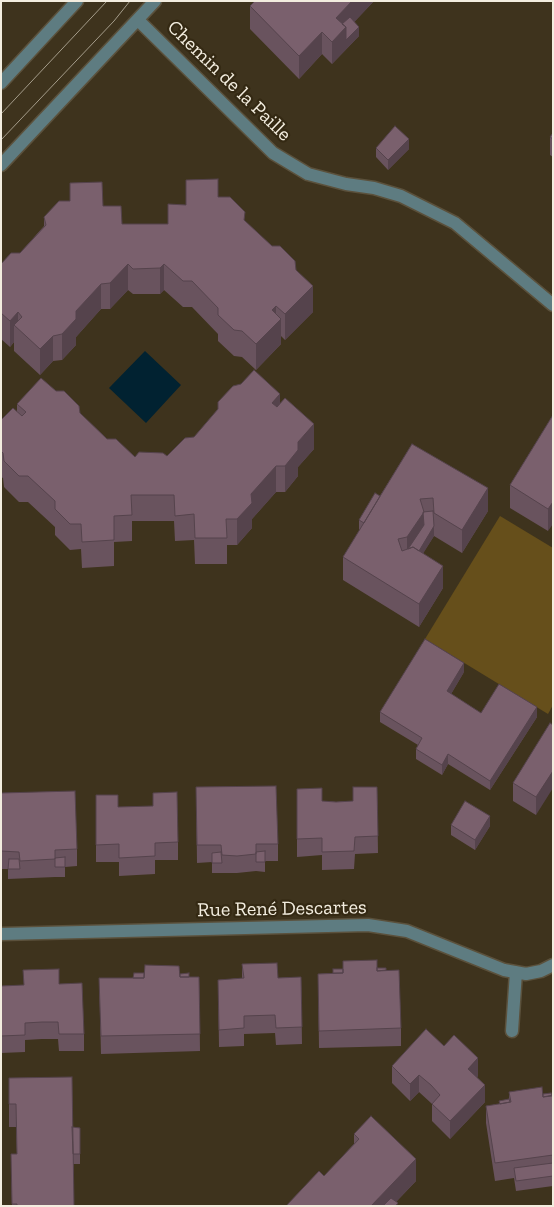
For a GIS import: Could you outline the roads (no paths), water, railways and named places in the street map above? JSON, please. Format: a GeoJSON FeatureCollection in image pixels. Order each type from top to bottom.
{"type":"FeatureCollection","features":[{"type":"Feature","properties":{"kind":"street"},"geometry":{"type":"LineString","coordinates":[[1,83],[76,1]]}},
{"type":"Feature","properties":{"kind":"street"},"geometry":{"type":"LineString","coordinates":[[1,165],[33,129],[139,21],[155,1]]}},
{"type":"Feature","properties":{"kind":"street","name":"Chemin de la Paille"},"geometry":{"type":"LineString","coordinates":[[139,21],[273,153],[308,174],[346,184],[374,188],[401,196],[455,223],[553,305]]}},
{"type":"Feature","properties":{"kind":"street","name":"Rue René Descartes"},"geometry":{"type":"LineString","coordinates":[[1,934],[368,924],[408,931],[504,970],[534,972],[553,965]]}},
{"type":"Feature","properties":{"kind":"street"},"geometry":{"type":"LineString","coordinates":[[512,1031],[516,972]]}},
{"type":"Feature","properties":{"kind":"water"},"geometry":{"type":"Polygon","coordinates":[[[145,351],[181,385],[146,423],[109,388],[145,351]]]}},
{"type":"Feature","properties":{"kind":"tram line"},"geometry":{"type":"LineString","coordinates":[[1,114],[107,1]]}},
{"type":"Feature","properties":{"kind":"tram line"},"geometry":{"type":"LineString","coordinates":[[1,140],[114,21],[130,1]]}}]}
